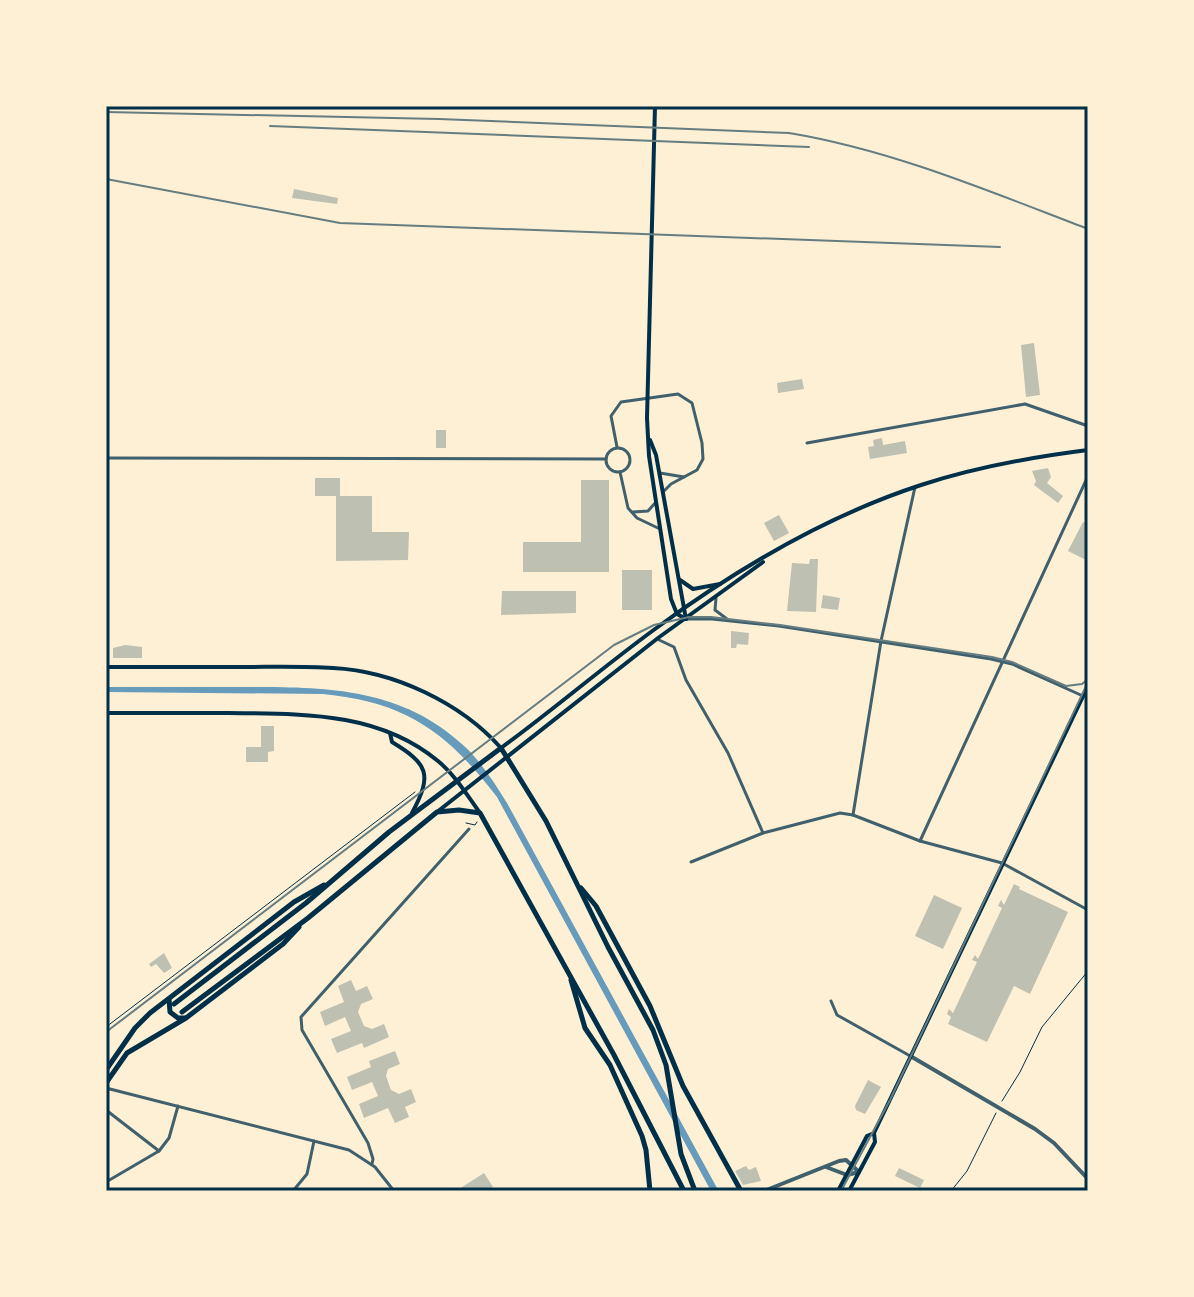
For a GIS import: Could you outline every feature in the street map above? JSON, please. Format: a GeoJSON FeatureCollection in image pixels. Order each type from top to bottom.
{"type":"FeatureCollection","features":[{"type":"Feature","properties":{"kind":"main road"},"geometry":{"type":"LineString","coordinates":[[655,106],[649,456],[670,594],[677,614],[686,619]]}},
{"type":"Feature","properties":{"kind":"main road"},"geometry":{"type":"LineString","coordinates":[[650,437],[686,619]]}},
{"type":"Feature","properties":{"kind":"main road"},"geometry":{"type":"LineString","coordinates":[[174,1004],[410,816],[683,609],[724,582],[837,519],[915,487],[987,467],[1088,450]]}},
{"type":"Feature","properties":{"kind":"main road"},"geometry":{"type":"LineString","coordinates":[[106,1086],[127,1053],[283,944],[308,918],[464,790],[657,639],[771,555]]}},
{"type":"Feature","properties":{"kind":"main road"},"geometry":{"type":"LineString","coordinates":[[678,579],[693,589],[724,582]]}},
{"type":"Feature","properties":{"kind":"main road"},"geometry":{"type":"LineString","coordinates":[[106,667],[310,667],[350,670],[384,678],[435,697],[470,720],[508,757],[546,821],[659,1043],[678,1143],[695,1191]]}},
{"type":"Feature","properties":{"kind":"main road"},"geometry":{"type":"LineString","coordinates":[[849,1191],[875,1142],[874,1133],[1087,688],[1088,667]]}},
{"type":"Feature","properties":{"kind":"main road"},"geometry":{"type":"LineString","coordinates":[[106,713],[329,716],[390,733],[436,759],[480,813],[614,1055],[684,1191]]}},
{"type":"Feature","properties":{"kind":"main road"},"geometry":{"type":"LineString","coordinates":[[390,733],[392,742],[416,756],[420,762],[423,786],[410,816]]}},
{"type":"Feature","properties":{"kind":"main road"},"geometry":{"type":"LineString","coordinates":[[437,812],[459,810],[480,813]]}},
{"type":"Feature","properties":{"kind":"main road"},"geometry":{"type":"LineString","coordinates":[[106,1070],[135,1028],[169,998],[294,902],[328,883]]}},
{"type":"Feature","properties":{"kind":"main road"},"geometry":{"type":"LineString","coordinates":[[577,884],[596,906],[650,1006],[665,1037],[680,1081],[741,1191]]}},
{"type":"Feature","properties":{"kind":"main road"},"geometry":{"type":"LineString","coordinates":[[570,975],[582,1020],[610,1065],[642,1136],[650,1191]]}},
{"type":"Feature","properties":{"kind":"main road"},"geometry":{"type":"LineString","coordinates":[[169,998],[170,1012],[178,1018],[184,1015]]}},
{"type":"Feature","properties":{"kind":"main road"},"geometry":{"type":"LineString","coordinates":[[838,1191],[867,1136],[874,1133]]}},
{"type":"Feature","properties":{"kind":"street"},"geometry":{"type":"LineString","coordinates":[[617,447],[611,416],[616,406],[627,400],[683,395],[694,409],[704,451],[701,465],[663,492]]}},
{"type":"Feature","properties":{"kind":"street"},"geometry":{"type":"LineString","coordinates":[[807,443],[1025,404],[1088,426]]}},
{"type":"Feature","properties":{"kind":"street"},"geometry":{"type":"LineString","coordinates":[[617,447],[625,449],[631,460],[628,468],[620,472],[608,467],[606,459],[609,451],[617,447]]}},
{"type":"Feature","properties":{"kind":"street"},"geometry":{"type":"LineString","coordinates":[[106,458],[606,459]]}},
{"type":"Feature","properties":{"kind":"street"},"geometry":{"type":"LineString","coordinates":[[620,472],[625,500],[631,511],[637,518],[661,530]]}},
{"type":"Feature","properties":{"kind":"street"},"geometry":{"type":"LineString","coordinates":[[659,473],[684,477]]}},
{"type":"Feature","properties":{"kind":"street"},"geometry":{"type":"LineString","coordinates":[[920,841],[1088,476]]}},
{"type":"Feature","properties":{"kind":"street"},"geometry":{"type":"LineString","coordinates":[[853,815],[881,641],[915,487]]}},
{"type":"Feature","properties":{"kind":"street"},"geometry":{"type":"LineString","coordinates":[[631,511],[648,511],[656,502]]}},
{"type":"Feature","properties":{"kind":"street"},"geometry":{"type":"LineString","coordinates":[[716,597],[715,610],[731,621]]}},
{"type":"Feature","properties":{"kind":"street"},"geometry":{"type":"LineString","coordinates":[[686,619],[731,621],[1004,661],[1083,696]]}},
{"type":"Feature","properties":{"kind":"street"},"geometry":{"type":"LineString","coordinates":[[657,639],[674,647],[686,680],[728,753],[763,833]]}},
{"type":"Feature","properties":{"kind":"street"},"geometry":{"type":"LineString","coordinates":[[691,862],[763,833],[840,813],[853,815],[920,841],[1003,863],[1088,910]]}},
{"type":"Feature","properties":{"kind":"street"},"geometry":{"type":"LineString","coordinates":[[372,1164],[368,1143],[302,1030],[301,1017],[469,829]]}},
{"type":"Feature","properties":{"kind":"street"},"geometry":{"type":"LineString","coordinates":[[831,1001],[837,1015],[1054,1143],[1088,1179]]}},
{"type":"Feature","properties":{"kind":"street"},"geometry":{"type":"LineString","coordinates":[[106,1086],[349,1150],[372,1164],[394,1191]]}},
{"type":"Feature","properties":{"kind":"street"},"geometry":{"type":"LineString","coordinates":[[106,1182],[159,1151],[169,1138],[178,1106]]}},
{"type":"Feature","properties":{"kind":"street"},"geometry":{"type":"LineString","coordinates":[[106,1110],[159,1151]]}},
{"type":"Feature","properties":{"kind":"street"},"geometry":{"type":"LineString","coordinates":[[293,1191],[307,1174],[314,1141]]}},
{"type":"Feature","properties":{"kind":"street"},"geometry":{"type":"LineString","coordinates":[[764,1191],[826,1167],[846,1160],[859,1172],[847,1175],[826,1167]]}},
{"type":"Feature","properties":{"kind":"path"},"geometry":{"type":"LineString","coordinates":[[106,1027],[423,786]]}},
{"type":"Feature","properties":{"kind":"path"},"geometry":{"type":"LineString","coordinates":[[469,829],[466,822],[475,825],[480,813]]}},
{"type":"Feature","properties":{"kind":"path"},"geometry":{"type":"LineString","coordinates":[[951,1191],[979,1149],[1042,1027],[1088,971]]}},
{"type":"Feature","properties":{"kind":"water"},"geometry":{"type":"Polygon","coordinates":[[[106,687],[300,688],[358,694],[413,711],[463,745],[482,765],[507,803],[717,1188],[722,1191],[711,1191],[497,797],[479,774],[442,738],[401,713],[352,698],[323,694],[106,692],[106,687]]]}},
{"type":"Feature","properties":{"kind":"building"},"geometry":{"type":"Polygon","coordinates":[[[294,189],[338,198],[337,204],[292,198],[294,189]]]}},
{"type":"Feature","properties":{"kind":"building"},"geometry":{"type":"Polygon","coordinates":[[[1034,343],[1040,395],[1026,397],[1021,345],[1034,343]]]}},
{"type":"Feature","properties":{"kind":"building"},"geometry":{"type":"Polygon","coordinates":[[[802,379],[804,389],[778,393],[777,383],[802,379]]]}},
{"type":"Feature","properties":{"kind":"building"},"geometry":{"type":"Polygon","coordinates":[[[436,430],[446,430],[446,448],[436,448],[436,430]]]}},
{"type":"Feature","properties":{"kind":"building"},"geometry":{"type":"Polygon","coordinates":[[[882,438],[883,445],[905,441],[907,453],[870,459],[868,447],[874,446],[873,440],[882,438]]]}},
{"type":"Feature","properties":{"kind":"building"},"geometry":{"type":"Polygon","coordinates":[[[1048,468],[1051,477],[1047,483],[1063,496],[1058,503],[1034,485],[1036,481],[1032,471],[1048,468]]]}},
{"type":"Feature","properties":{"kind":"building"},"geometry":{"type":"Polygon","coordinates":[[[315,478],[340,478],[340,496],[372,496],[372,532],[409,532],[408,560],[336,561],[336,496],[315,496],[315,478]]]}},
{"type":"Feature","properties":{"kind":"building"},"geometry":{"type":"Polygon","coordinates":[[[581,480],[609,480],[609,572],[523,572],[523,542],[581,542],[581,480]]]}},
{"type":"Feature","properties":{"kind":"building"},"geometry":{"type":"Polygon","coordinates":[[[779,515],[789,533],[774,541],[764,523],[779,515]]]}},
{"type":"Feature","properties":{"kind":"building"},"geometry":{"type":"Polygon","coordinates":[[[1083,522],[1088,524],[1088,561],[1068,551],[1083,522]]]}},
{"type":"Feature","properties":{"kind":"building"},"geometry":{"type":"Polygon","coordinates":[[[810,559],[818,559],[816,612],[787,611],[792,563],[809,564],[810,559]]]}},
{"type":"Feature","properties":{"kind":"building"},"geometry":{"type":"Polygon","coordinates":[[[622,570],[652,570],[652,610],[622,610],[622,570]]]}},
{"type":"Feature","properties":{"kind":"building"},"geometry":{"type":"Polygon","coordinates":[[[502,591],[576,591],[576,613],[501,615],[502,591]]]}},
{"type":"Feature","properties":{"kind":"building"},"geometry":{"type":"Polygon","coordinates":[[[823,595],[840,598],[838,610],[821,608],[823,595]]]}},
{"type":"Feature","properties":{"kind":"building"},"geometry":{"type":"Polygon","coordinates":[[[731,631],[749,633],[748,645],[737,644],[736,648],[731,648],[731,631]]]}},
{"type":"Feature","properties":{"kind":"building"},"geometry":{"type":"Polygon","coordinates":[[[125,645],[142,647],[142,658],[113,658],[113,648],[125,645]]]}},
{"type":"Feature","properties":{"kind":"building"},"geometry":{"type":"Polygon","coordinates":[[[261,726],[274,726],[274,751],[268,752],[268,762],[246,762],[246,747],[261,747],[261,726]]]}},
{"type":"Feature","properties":{"kind":"building"},"geometry":{"type":"Polygon","coordinates":[[[1014,884],[1068,912],[1030,994],[1014,986],[987,1042],[948,1024],[951,1017],[947,1014],[949,1009],[953,1013],[977,962],[972,960],[975,955],[978,959],[1002,908],[998,906],[1001,900],[1004,905],[1014,884]]]}},
{"type":"Feature","properties":{"kind":"building"},"geometry":{"type":"Polygon","coordinates":[[[934,895],[962,908],[943,949],[915,936],[934,895]]]}},
{"type":"Feature","properties":{"kind":"building"},"geometry":{"type":"Polygon","coordinates":[[[164,953],[172,968],[164,973],[156,964],[151,967],[149,964],[164,953]]]}},
{"type":"Feature","properties":{"kind":"building"},"geometry":{"type":"Polygon","coordinates":[[[351,980],[356,991],[367,986],[373,999],[361,1004],[358,1012],[364,1026],[372,1029],[384,1024],[389,1037],[364,1048],[362,1043],[337,1053],[331,1039],[351,1031],[345,1017],[325,1026],[320,1012],[344,1002],[338,986],[351,980]]]}},
{"type":"Feature","properties":{"kind":"building"},"geometry":{"type":"Polygon","coordinates":[[[395,1051],[400,1064],[388,1069],[386,1076],[391,1090],[399,1094],[411,1089],[416,1102],[405,1107],[409,1117],[395,1123],[388,1108],[364,1118],[359,1104],[378,1096],[372,1082],[352,1090],[347,1077],[371,1067],[369,1061],[395,1051]]]}},
{"type":"Feature","properties":{"kind":"building"},"geometry":{"type":"Polygon","coordinates":[[[868,1080],[881,1087],[865,1114],[856,1110],[855,1106],[868,1080]]]}},
{"type":"Feature","properties":{"kind":"building"},"geometry":{"type":"Polygon","coordinates":[[[746,1166],[749,1170],[756,1167],[761,1181],[743,1185],[735,1171],[746,1166]]]}},
{"type":"Feature","properties":{"kind":"building"},"geometry":{"type":"Polygon","coordinates":[[[899,1168],[924,1180],[920,1188],[895,1176],[899,1168]]]}},
{"type":"Feature","properties":{"kind":"building"},"geometry":{"type":"Polygon","coordinates":[[[484,1173],[493,1187],[486,1191],[456,1191],[484,1173]]]}},
{"type":"Feature","properties":{"kind":"tram line"},"geometry":{"type":"LineString","coordinates":[[106,1032],[614,645],[654,625],[689,617],[780,625],[992,657],[1012,662],[1066,686],[1082,684],[1088,679]]}},
{"type":"Feature","properties":{"kind":"tram line"},"geometry":{"type":"LineString","coordinates":[[841,1191],[890,1100],[1088,682]]}},
{"type":"Feature","properties":{"kind":"railway"},"geometry":{"type":"LineString","coordinates":[[106,112],[439,119],[789,133],[903,161],[1088,229]]}},
{"type":"Feature","properties":{"kind":"railway"},"geometry":{"type":"LineString","coordinates":[[270,126],[809,147]]}},
{"type":"Feature","properties":{"kind":"railway"},"geometry":{"type":"LineString","coordinates":[[106,179],[340,223],[1000,247]]}}]}
